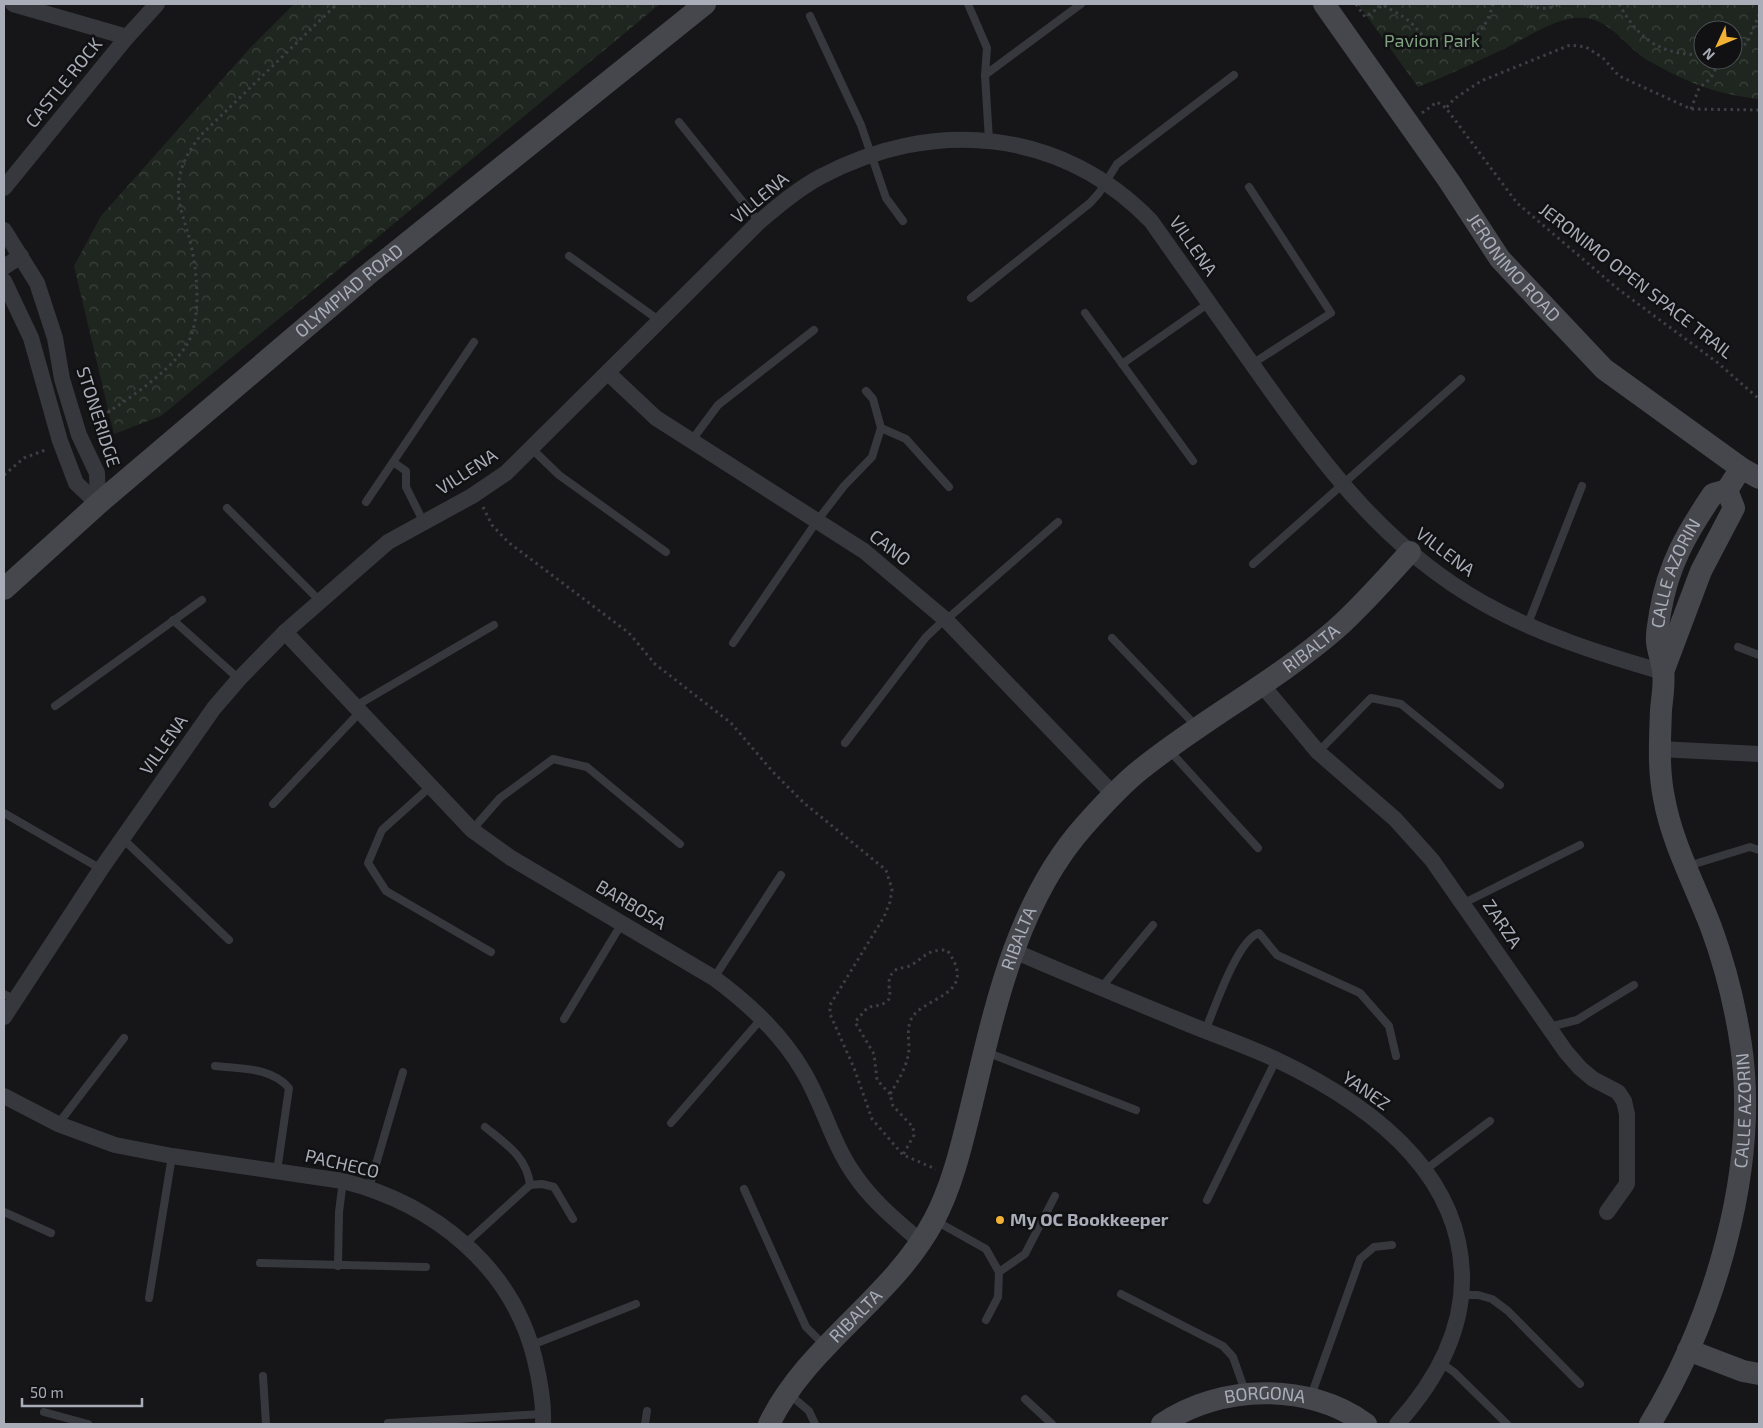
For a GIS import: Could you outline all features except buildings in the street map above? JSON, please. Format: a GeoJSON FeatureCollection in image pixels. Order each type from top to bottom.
{"type":"FeatureCollection","features":[{"type":"Feature","properties":{"kind":"street"},"geometry":{"type":"LineString","coordinates":[[13,4],[127,37]]}},
{"type":"Feature","properties":{"kind":"street","name":"CASTLE ROCK"},"geometry":{"type":"LineString","coordinates":[[4,188],[127,37],[157,4]]}},
{"type":"Feature","properties":{"kind":"street","name":"OLYMPIAD ROAD"},"geometry":{"type":"LineString","coordinates":[[4,589],[98,504],[366,276],[705,4]]}},
{"type":"Feature","properties":{"kind":"street","name":"JERONIMO ROAD"},"geometry":{"type":"LineString","coordinates":[[1324,4],[1408,123],[1500,259],[1604,369],[1750,473]]}},
{"type":"Feature","properties":{"kind":"street","name":"VILLENA"},"geometry":{"type":"LineString","coordinates":[[4,1017],[9,996],[214,708],[239,679],[285,632],[388,542],[478,492],[506,473],[759,222],[789,197],[818,178],[871,154],[903,146],[929,142],[988,140],[1032,149],[1072,162],[1106,181],[1129,198],[1151,221],[1252,364],[1342,485],[1410,552],[1441,576],[1482,603],[1527,626],[1591,652],[1663,672]]}},
{"type":"Feature","properties":{"kind":"street","name":"STONERIDGE"},"geometry":{"type":"LineString","coordinates":[[4,230],[37,283],[55,338],[62,379],[79,432],[97,474],[98,504]]}},
{"type":"Feature","properties":{"kind":"street"},"geometry":{"type":"LineString","coordinates":[[4,267],[21,256]]}},
{"type":"Feature","properties":{"kind":"street"},"geometry":{"type":"LineString","coordinates":[[4,281],[31,338],[61,443],[76,482],[98,504]]}},
{"type":"Feature","properties":{"kind":"street","name":"CANO"},"geometry":{"type":"LineString","coordinates":[[608,373],[656,418],[864,551],[946,620],[1114,796]]}},
{"type":"Feature","properties":{"kind":"street"},"geometry":{"type":"LineString","coordinates":[[61,443],[79,432]]}},
{"type":"Feature","properties":{"kind":"street","name":"CALLE AZORIN"},"geometry":{"type":"LineString","coordinates":[[1650,1424],[1668,1394],[1688,1350],[1725,1249],[1740,1183],[1744,1113],[1742,1047],[1730,984],[1712,929],[1672,830],[1663,798],[1659,750],[1663,672],[1656,641],[1665,584],[1688,529],[1713,494],[1727,490],[1750,473]]}},
{"type":"Feature","properties":{"kind":"street","name":"CALLE AZORIN"},"geometry":{"type":"LineString","coordinates":[[1663,672],[1699,575],[1734,508],[1727,490]]}},
{"type":"Feature","properties":{"kind":"street","name":"RIBALTA"},"geometry":{"type":"LineString","coordinates":[[769,1424],[787,1393],[826,1348],[901,1271],[934,1220],[953,1175],[984,1052],[1014,951],[1030,910],[1056,865],[1083,827],[1138,772],[1197,728],[1262,685],[1335,630],[1369,598],[1410,552]]}},
{"type":"Feature","properties":{"kind":"street"},"geometry":{"type":"LineString","coordinates":[[1673,565],[1699,575]]}},
{"type":"Feature","properties":{"kind":"street","name":"BARBOSA"},"geometry":{"type":"LineString","coordinates":[[285,632],[472,830],[511,858],[714,978],[762,1018],[803,1071],[853,1173],[885,1211],[921,1242]]}},
{"type":"Feature","properties":{"kind":"street","name":"ZARZA"},"geometry":{"type":"LineString","coordinates":[[1262,685],[1318,752],[1394,820],[1432,860],[1580,1068],[1593,1079],[1618,1092],[1624,1101],[1627,1114],[1627,1184],[1607,1212]]}},
{"type":"Feature","properties":{"kind":"street"},"geometry":{"type":"LineString","coordinates":[[1659,750],[1759,754]]}},
{"type":"Feature","properties":{"kind":"street","name":"YANEZ"},"geometry":{"type":"LineString","coordinates":[[1014,951],[1276,1060],[1328,1088],[1374,1120],[1406,1146],[1425,1170],[1443,1198],[1454,1227],[1461,1259],[1462,1295],[1455,1329],[1441,1363],[1427,1386],[1397,1424]]}},
{"type":"Feature","properties":{"kind":"street","name":"PACHECO"},"geometry":{"type":"LineString","coordinates":[[4,1096],[58,1124],[116,1144],[172,1156],[343,1181],[369,1188],[406,1203],[440,1223],[485,1263],[503,1286],[522,1318],[532,1344],[539,1375],[543,1419]]}},
{"type":"Feature","properties":{"kind":"street"},"geometry":{"type":"LineString","coordinates":[[1688,1350],[1743,1371],[1759,1374]]}},
{"type":"Feature","properties":{"kind":"street","name":"BORGONA"},"geometry":{"type":"LineString","coordinates":[[1162,1424],[1191,1408],[1212,1401],[1279,1393],[1310,1398],[1348,1411],[1366,1424]]}},
{"type":"Feature","properties":{"kind":"lane"},"geometry":{"type":"LineString","coordinates":[[968,4],[987,48],[985,75],[988,140]]}},
{"type":"Feature","properties":{"kind":"lane"},"geometry":{"type":"LineString","coordinates":[[985,75],[1082,4]]}},
{"type":"Feature","properties":{"kind":"lane"},"geometry":{"type":"LineString","coordinates":[[810,16],[860,124],[886,198],[903,220]]}},
{"type":"Feature","properties":{"kind":"lane"},"geometry":{"type":"LineString","coordinates":[[971,298],[1090,203],[1099,193],[1117,164],[1234,75]]}},
{"type":"Feature","properties":{"kind":"lane"},"geometry":{"type":"LineString","coordinates":[[679,122],[759,222]]}},
{"type":"Feature","properties":{"kind":"lane"},"geometry":{"type":"LineString","coordinates":[[1250,187],[1331,313],[1252,364]]}},
{"type":"Feature","properties":{"kind":"lane"},"geometry":{"type":"LineString","coordinates":[[569,256],[660,321]]}},
{"type":"Feature","properties":{"kind":"lane"},"geometry":{"type":"LineString","coordinates":[[1122,364],[1209,303]]}},
{"type":"Feature","properties":{"kind":"lane"},"geometry":{"type":"LineString","coordinates":[[1085,313],[1193,461]]}},
{"type":"Feature","properties":{"kind":"lane"},"geometry":{"type":"LineString","coordinates":[[692,440],[718,405],[814,330]]}},
{"type":"Feature","properties":{"kind":"lane"},"geometry":{"type":"LineString","coordinates":[[366,502],[474,342]]}},
{"type":"Feature","properties":{"kind":"lane"},"geometry":{"type":"LineString","coordinates":[[1254,564],[1461,379]]}},
{"type":"Feature","properties":{"kind":"lane"},"geometry":{"type":"LineString","coordinates":[[733,643],[817,521],[844,486],[872,457],[881,428],[873,399],[866,391]]}},
{"type":"Feature","properties":{"kind":"lane"},"geometry":{"type":"LineString","coordinates":[[881,428],[906,439],[949,486]]}},
{"type":"Feature","properties":{"kind":"lane"},"geometry":{"type":"LineString","coordinates":[[532,449],[558,475],[666,552]]}},
{"type":"Feature","properties":{"kind":"lane"},"geometry":{"type":"LineString","coordinates":[[393,462],[406,471],[406,487],[423,521]]}},
{"type":"Feature","properties":{"kind":"lane"},"geometry":{"type":"LineString","coordinates":[[1527,626],[1582,486]]}},
{"type":"Feature","properties":{"kind":"lane"},"geometry":{"type":"LineString","coordinates":[[227,508],[320,601]]}},
{"type":"Feature","properties":{"kind":"lane"},"geometry":{"type":"LineString","coordinates":[[845,743],[926,637],[1058,522]]}},
{"type":"Feature","properties":{"kind":"lane"},"geometry":{"type":"LineString","coordinates":[[56,706],[202,600]]}},
{"type":"Feature","properties":{"kind":"lane"},"geometry":{"type":"LineString","coordinates":[[174,620],[239,679]]}},
{"type":"Feature","properties":{"kind":"lane"},"geometry":{"type":"LineString","coordinates":[[273,804],[357,710],[494,625]]}},
{"type":"Feature","properties":{"kind":"lane"},"geometry":{"type":"LineString","coordinates":[[1112,638],[1197,728]]}},
{"type":"Feature","properties":{"kind":"lane"},"geometry":{"type":"LineString","coordinates":[[1738,647],[1759,656]]}},
{"type":"Feature","properties":{"kind":"lane"},"geometry":{"type":"LineString","coordinates":[[1318,752],[1371,698],[1401,704],[1500,785]]}},
{"type":"Feature","properties":{"kind":"lane"},"geometry":{"type":"LineString","coordinates":[[1168,749],[1258,848]]}},
{"type":"Feature","properties":{"kind":"lane"},"geometry":{"type":"LineString","coordinates":[[472,830],[500,798],[553,759],[587,767],[680,844]]}},
{"type":"Feature","properties":{"kind":"lane"},"geometry":{"type":"LineString","coordinates":[[430,787],[382,830],[368,863],[386,891],[491,952]]}},
{"type":"Feature","properties":{"kind":"lane"},"geometry":{"type":"LineString","coordinates":[[4,812],[100,869]]}},
{"type":"Feature","properties":{"kind":"lane"},"geometry":{"type":"LineString","coordinates":[[122,838],[229,940]]}},
{"type":"Feature","properties":{"kind":"lane"},"geometry":{"type":"LineString","coordinates":[[1464,904],[1580,845]]}},
{"type":"Feature","properties":{"kind":"lane"},"geometry":{"type":"LineString","coordinates":[[1686,867],[1750,846],[1759,850]]}},
{"type":"Feature","properties":{"kind":"lane"},"geometry":{"type":"LineString","coordinates":[[714,978],[781,875]]}},
{"type":"Feature","properties":{"kind":"lane"},"geometry":{"type":"LineString","coordinates":[[564,1019],[622,923]]}},
{"type":"Feature","properties":{"kind":"lane"},"geometry":{"type":"LineString","coordinates":[[1101,988],[1154,925]]}},
{"type":"Feature","properties":{"kind":"lane"},"geometry":{"type":"LineString","coordinates":[[1205,1031],[1234,961],[1253,934],[1258,932],[1277,955],[1360,994],[1389,1026],[1396,1056]]}},
{"type":"Feature","properties":{"kind":"lane"},"geometry":{"type":"LineString","coordinates":[[1549,1027],[1577,1020],[1634,985]]}},
{"type":"Feature","properties":{"kind":"lane"},"geometry":{"type":"LineString","coordinates":[[671,1123],[762,1018]]}},
{"type":"Feature","properties":{"kind":"lane"},"geometry":{"type":"LineString","coordinates":[[58,1124],[124,1038]]}},
{"type":"Feature","properties":{"kind":"lane"},"geometry":{"type":"LineString","coordinates":[[984,1052],[1136,1110]]}},
{"type":"Feature","properties":{"kind":"lane"},"geometry":{"type":"LineString","coordinates":[[1207,1200],[1276,1060]]}},
{"type":"Feature","properties":{"kind":"lane"},"geometry":{"type":"LineString","coordinates":[[215,1066],[268,1073],[280,1078],[289,1088],[277,1171]]}},
{"type":"Feature","properties":{"kind":"lane"},"geometry":{"type":"LineString","coordinates":[[369,1188],[403,1072]]}},
{"type":"Feature","properties":{"kind":"lane"},"geometry":{"type":"LineString","coordinates":[[1425,1170],[1490,1121]]}},
{"type":"Feature","properties":{"kind":"lane"},"geometry":{"type":"LineString","coordinates":[[486,1127],[520,1156],[529,1172],[530,1185]]}},
{"type":"Feature","properties":{"kind":"lane"},"geometry":{"type":"LineString","coordinates":[[149,1298],[172,1156]]}},
{"type":"Feature","properties":{"kind":"lane"},"geometry":{"type":"LineString","coordinates":[[338,1266],[339,1212],[343,1181]]}},
{"type":"Feature","properties":{"kind":"lane"},"geometry":{"type":"LineString","coordinates":[[465,1244],[530,1185],[542,1184],[554,1187],[573,1219]]}},
{"type":"Feature","properties":{"kind":"lane"},"geometry":{"type":"LineString","coordinates":[[744,1189],[806,1327],[826,1348]]}},
{"type":"Feature","properties":{"kind":"lane"},"geometry":{"type":"LineString","coordinates":[[999,1272],[1025,1254],[1055,1196]]}},
{"type":"Feature","properties":{"kind":"lane"},"geometry":{"type":"LineString","coordinates":[[4,1212],[51,1233]]}},
{"type":"Feature","properties":{"kind":"lane"},"geometry":{"type":"LineString","coordinates":[[934,1220],[986,1249],[999,1272],[998,1297],[986,1320]]}},
{"type":"Feature","properties":{"kind":"lane"},"geometry":{"type":"LineString","coordinates":[[1310,1398],[1360,1259],[1374,1247],[1392,1245]]}},
{"type":"Feature","properties":{"kind":"lane"},"geometry":{"type":"LineString","coordinates":[[260,1263],[426,1267]]}},
{"type":"Feature","properties":{"kind":"lane"},"geometry":{"type":"LineString","coordinates":[[1121,1294],[1223,1346],[1233,1357],[1246,1396]]}},
{"type":"Feature","properties":{"kind":"lane"},"geometry":{"type":"LineString","coordinates":[[1462,1295],[1492,1299],[1508,1312],[1580,1384]]}},
{"type":"Feature","properties":{"kind":"lane"},"geometry":{"type":"LineString","coordinates":[[532,1344],[636,1304]]}},
{"type":"Feature","properties":{"kind":"lane"},"geometry":{"type":"LineString","coordinates":[[1441,1363],[1454,1372],[1507,1424]]}},
{"type":"Feature","properties":{"kind":"lane"},"geometry":{"type":"LineString","coordinates":[[263,1376],[266,1424]]}},
{"type":"Feature","properties":{"kind":"lane"},"geometry":{"type":"LineString","coordinates":[[787,1393],[808,1411],[815,1424]]}},
{"type":"Feature","properties":{"kind":"lane"},"geometry":{"type":"LineString","coordinates":[[1025,1399],[1052,1424]]}},
{"type":"Feature","properties":{"kind":"lane"},"geometry":{"type":"LineString","coordinates":[[645,1424],[647,1411]]}},
{"type":"Feature","properties":{"kind":"lane"},"geometry":{"type":"LineString","coordinates":[[44,1412],[88,1424]]}},
{"type":"Feature","properties":{"kind":"lane"},"geometry":{"type":"LineString","coordinates":[[388,1423],[543,1419]]}},
{"type":"Feature","properties":{"kind":"path"},"geometry":{"type":"LineString","coordinates":[[79,432],[124,402],[174,361],[187,345],[193,329],[196,306],[195,274],[190,238],[180,209],[179,182],[186,157],[200,136],[337,4]]}},
{"type":"Feature","properties":{"kind":"path"},"geometry":{"type":"LineString","coordinates":[[1356,4],[1365,17],[1383,5],[1409,21],[1423,37],[1436,45],[1453,46],[1473,40],[1484,29],[1494,4]]}},
{"type":"Feature","properties":{"kind":"path"},"geometry":{"type":"LineString","coordinates":[[1524,4],[1536,8],[1553,7],[1558,4]]}},
{"type":"Feature","properties":{"kind":"path"},"geometry":{"type":"LineString","coordinates":[[1619,4],[1628,20],[1661,50],[1693,54]]}},
{"type":"Feature","properties":{"kind":"path"},"geometry":{"type":"LineString","coordinates":[[1743,46],[1747,43],[1759,15]]}},
{"type":"Feature","properties":{"kind":"path"},"geometry":{"type":"LineString","coordinates":[[1408,123],[1437,102],[1446,108],[1454,99],[1481,81],[1570,45],[1586,47],[1603,58],[1619,76],[1691,109],[1759,110]]}},
{"type":"Feature","properties":{"kind":"path"},"geometry":{"type":"LineString","coordinates":[[1691,109],[1699,88],[1710,78],[1714,70]]}},
{"type":"Feature","properties":{"kind":"path","name":"JERONIMO OPEN SPACE TRAIL"},"geometry":{"type":"LineString","coordinates":[[1446,108],[1517,204],[1618,289],[1718,363],[1759,399]]}},
{"type":"Feature","properties":{"kind":"path"},"geometry":{"type":"LineString","coordinates":[[4,475],[24,458],[61,443]]}},
{"type":"Feature","properties":{"kind":"path"},"geometry":{"type":"LineString","coordinates":[[478,492],[492,525],[508,542],[628,633],[655,664],[731,723],[773,772],[804,803],[886,870],[892,889],[887,909],[830,1005],[830,1014],[854,1068],[872,1119],[903,1155],[953,1175]]}},
{"type":"Feature","properties":{"kind":"path"},"geometry":{"type":"LineString","coordinates":[[890,1094],[906,1064],[909,1051],[910,1021],[915,1014],[945,996],[955,982],[957,973],[954,960],[947,950],[936,950],[924,955],[915,963],[894,971],[890,977],[891,996],[888,1001],[884,1005],[868,1007],[855,1022],[874,1054],[877,1080],[890,1094],[894,1106],[913,1127],[914,1135],[903,1155]]}},
{"type":"Feature","properties":{"kind":"green space"},"geometry":{"type":"Polygon","coordinates":[[[294,4],[660,4],[161,416],[114,434],[74,266],[101,216],[250,48],[294,4]]]}},
{"type":"Feature","properties":{"kind":"green space","name":"Pavion Park"},"geometry":{"type":"Polygon","coordinates":[[[1358,4],[1759,4],[1759,99],[1715,91],[1676,76],[1640,55],[1606,26],[1586,18],[1574,18],[1557,22],[1452,73],[1418,87],[1358,4]]]}},
{"type":"Feature","properties":{"kind":"place","name":"My OC Bookkeeper"},"geometry":{"type":"Point","coordinates":[1000,1220]}}]}
